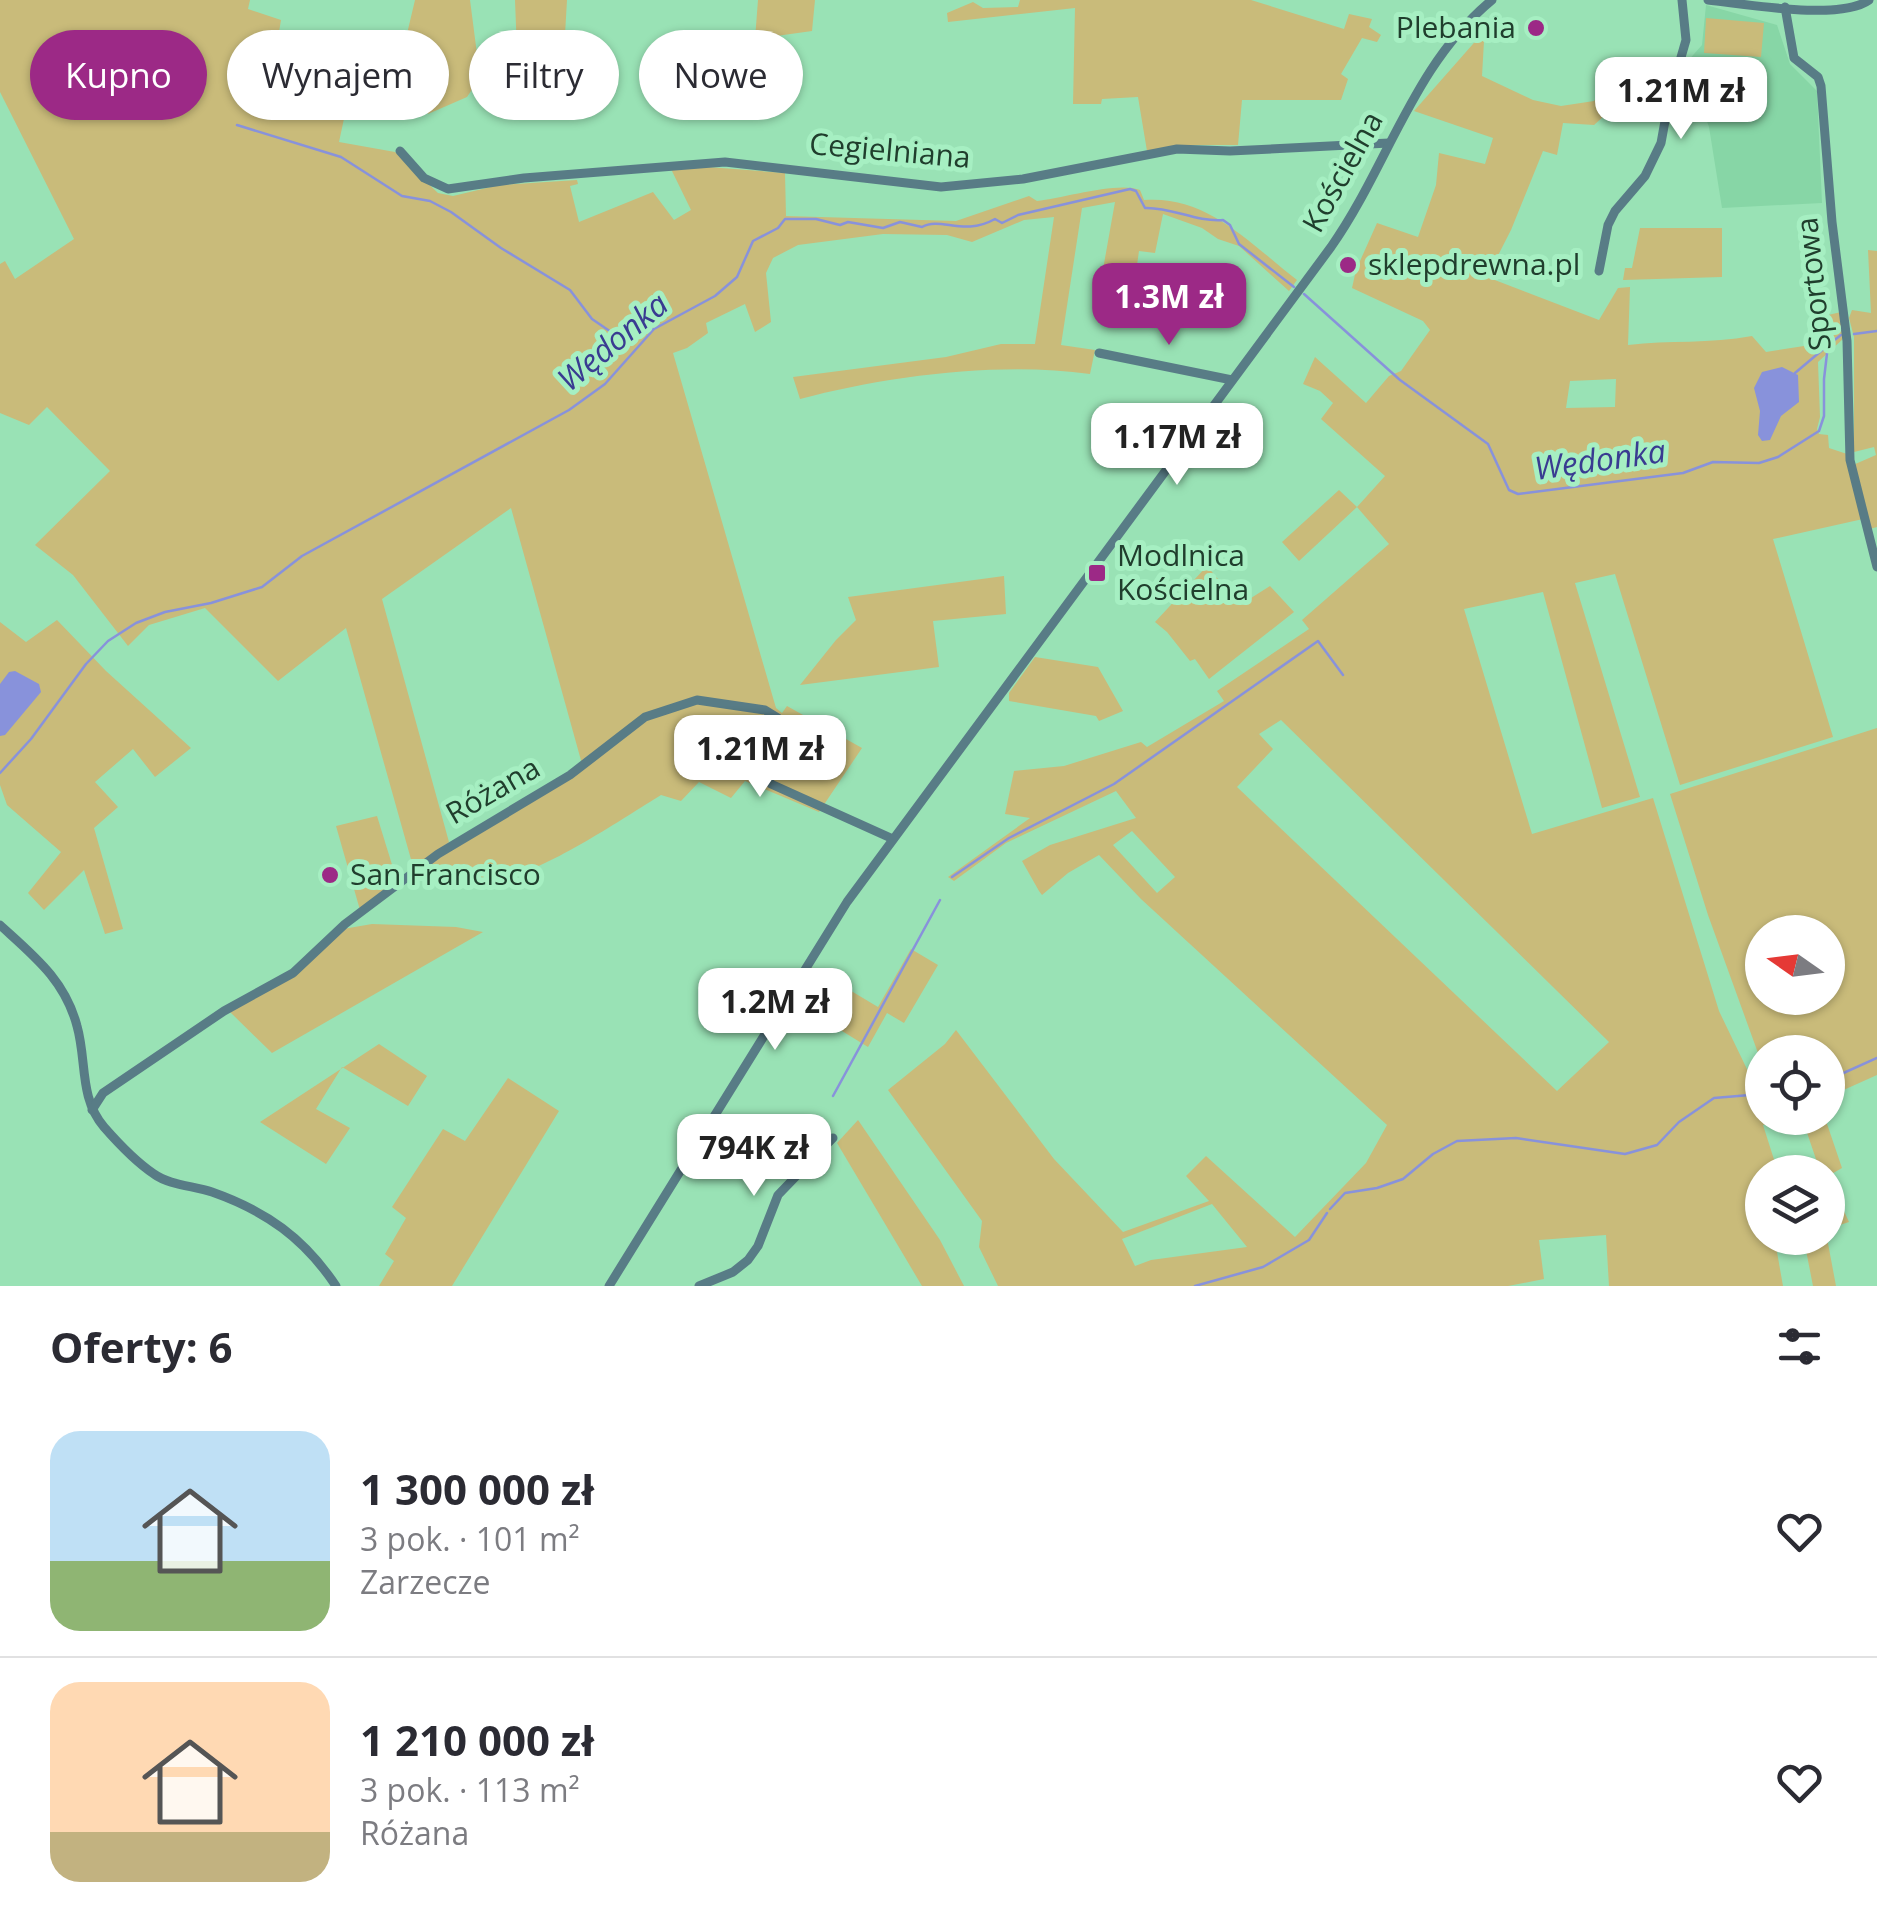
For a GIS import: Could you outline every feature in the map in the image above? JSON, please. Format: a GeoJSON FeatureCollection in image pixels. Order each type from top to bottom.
{"type":"FeatureCollection","features":[{"type":"Feature","properties":{"kind":"street","name":"Kościelna"},"geometry":{"type":"LineString","coordinates":[[610,1286],[825,934],[1348,224],[1426,73],[1467,21],[1492,0]]}},
{"type":"Feature","properties":{"kind":"street"},"geometry":{"type":"LineString","coordinates":[[1600,271],[1608,225],[1645,176],[1661,143],[1686,40],[1682,0]]}},
{"type":"Feature","properties":{"kind":"street"},"geometry":{"type":"LineString","coordinates":[[1708,0],[1830,10],[1864,3]]}},
{"type":"Feature","properties":{"kind":"street","name":"Sportowa"},"geometry":{"type":"LineString","coordinates":[[1784,6],[1794,58],[1818,78],[1821,86],[1832,222],[1848,341],[1850,460],[1877,567]]}},
{"type":"Feature","properties":{"kind":"street","name":"Cegielniana"},"geometry":{"type":"LineString","coordinates":[[400,151],[424,178],[448,189],[524,178],[725,162],[941,187],[1022,180],[1177,149],[1390,142]]}},
{"type":"Feature","properties":{"kind":"street"},"geometry":{"type":"LineString","coordinates":[[1098,353],[1232,380]]}},
{"type":"Feature","properties":{"kind":"street","name":"Różana"},"geometry":{"type":"LineString","coordinates":[[92,1110],[103,1093],[224,1011],[304,966],[346,924],[454,842],[570,775],[645,717],[684,703],[718,702],[766,710],[778,718],[763,769],[771,784],[894,839]]}},
{"type":"Feature","properties":{"kind":"street"},"geometry":{"type":"LineString","coordinates":[[0,926],[47,967],[62,990],[78,1028],[85,1090],[104,1128],[157,1177],[236,1201],[287,1229],[311,1250],[336,1286]]}},
{"type":"Feature","properties":{"kind":"street"},"geometry":{"type":"LineString","coordinates":[[699,1286],[734,1272],[748,1260],[758,1246],[778,1194],[833,1138]]}},
{"type":"Feature","properties":{"kind":"shaded area"},"geometry":{"type":"Polygon","coordinates":[[[0,0],[250,0],[248,9],[281,20],[279,30],[227,30],[227,120],[344,120],[339,142],[395,152],[438,193],[453,196],[499,185],[577,180],[578,184],[570,186],[579,222],[653,192],[674,220],[691,210],[671,169],[708,167],[785,173],[786,216],[956,221],[1029,196],[1037,201],[1131,188],[1140,190],[1144,200],[1188,205],[1208,214],[1297,280],[1289,291],[1239,246],[1163,214],[1155,253],[1139,251],[1135,279],[1102,275],[1115,202],[1082,208],[1061,345],[1095,350],[1090,374],[1019,369],[944,373],[800,399],[793,377],[946,357],[1001,344],[1035,344],[1054,217],[1024,220],[972,242],[947,235],[883,234],[798,245],[773,258],[766,273],[771,322],[755,332],[745,304],[706,323],[708,333],[673,353],[776,708],[782,713],[787,706],[862,748],[819,812],[745,781],[731,798],[699,782],[681,801],[661,795],[586,841],[525,871],[498,877],[415,875],[453,846],[582,764],[511,508],[382,599],[449,842],[414,870],[346,628],[278,681],[205,608],[149,625],[128,646],[73,575],[35,545],[110,471],[47,407],[29,425],[0,413],[0,264],[5,261],[15,279],[74,239],[0,92],[0,0]]]}},
{"type":"Feature","properties":{"kind":"shaded area"},"geometry":{"type":"Polygon","coordinates":[[[415,0],[470,0],[474,30],[469,30],[467,97],[449,105],[449,30],[408,30],[415,0]]]}},
{"type":"Feature","properties":{"kind":"shaded area"},"geometry":{"type":"Polygon","coordinates":[[[515,0],[567,0],[565,30],[516,30],[515,0]]]}},
{"type":"Feature","properties":{"kind":"shaded area"},"geometry":{"type":"Polygon","coordinates":[[[758,0],[815,0],[812,31],[756,30],[758,0]]]}},
{"type":"Feature","properties":{"kind":"shaded area"},"geometry":{"type":"Polygon","coordinates":[[[1020,0],[1251,0],[1344,29],[1349,14],[1372,19],[1369,27],[1381,35],[1377,42],[1362,38],[1341,74],[1348,79],[1341,100],[1242,100],[1238,145],[1178,145],[1147,151],[1138,97],[1073,104],[1075,8],[948,22],[947,13],[973,2],[983,8],[1018,7],[1020,0]]]}},
{"type":"Feature","properties":{"kind":"shaded area"},"geometry":{"type":"Polygon","coordinates":[[[1706,5],[1777,25],[1790,64],[1817,91],[1822,203],[1722,208],[1709,127],[1686,63],[1702,45],[1706,5]]]}},
{"type":"Feature","properties":{"kind":"shaded area"},"geometry":{"type":"Polygon","coordinates":[[[1706,18],[1764,23],[1761,57],[1704,53],[1706,18]]]}},
{"type":"Feature","properties":{"kind":"shaded area"},"geometry":{"type":"Polygon","coordinates":[[[1480,36],[1484,41],[1482,76],[1533,100],[1561,106],[1594,101],[1602,91],[1624,98],[1594,125],[1563,123],[1557,155],[1543,151],[1487,277],[1599,320],[1618,288],[1630,287],[1628,345],[1752,336],[1766,352],[1804,346],[1811,319],[1841,312],[1844,338],[1818,362],[1817,429],[1819,434],[1828,435],[1829,448],[1847,454],[1863,519],[1773,539],[1833,737],[1680,785],[1615,574],[1575,583],[1640,797],[1602,808],[1543,592],[1464,609],[1532,834],[1653,798],[1719,1011],[1745,1065],[1745,1135],[1766,1135],[1773,1155],[1745,1155],[1745,1255],[1778,1255],[1783,1286],[1609,1286],[1606,1235],[1539,1240],[1544,1279],[1508,1286],[998,1286],[979,1247],[982,1221],[888,1090],[945,1044],[956,1030],[1054,1159],[1123,1232],[1209,1201],[1186,1176],[1206,1156],[1295,1237],[1366,1163],[1387,1125],[1141,899],[1099,855],[1068,873],[1042,895],[1022,861],[1050,845],[1136,818],[1116,791],[1006,843],[954,881],[948,877],[1030,818],[1005,814],[1014,771],[1064,766],[1141,742],[1147,747],[1224,701],[1217,691],[1309,629],[1302,620],[1389,544],[1357,507],[1385,476],[1321,419],[1333,403],[1320,391],[1303,384],[1315,357],[1366,403],[1389,376],[1401,371],[1430,330],[1423,321],[1352,288],[1377,223],[1418,237],[1436,185],[1439,153],[1485,164],[1493,138],[1414,111],[1480,36]],[[1616,379],[1570,381],[1566,408],[1615,407],[1616,379]],[[1281,720],[1259,734],[1273,749],[1237,787],[1557,1091],[1609,1042],[1281,720]],[[1132,831],[1113,845],[1157,893],[1175,877],[1132,831]],[[1212,1204],[1122,1239],[1135,1266],[1151,1260],[1247,1247],[1212,1204]]]}},
{"type":"Feature","properties":{"kind":"shaded area"},"geometry":{"type":"Polygon","coordinates":[[[1640,228],[1722,228],[1722,277],[1623,280],[1625,268],[1632,268],[1640,228]]]}},
{"type":"Feature","properties":{"kind":"shaded area"},"geometry":{"type":"Polygon","coordinates":[[[1868,250],[1877,251],[1877,527],[1870,529],[1853,465],[1876,455],[1874,447],[1854,452],[1854,337],[1849,318],[1852,310],[1871,313],[1868,250]]]}},
{"type":"Feature","properties":{"kind":"shaded area"},"geometry":{"type":"Polygon","coordinates":[[[1339,490],[1357,507],[1299,561],[1282,542],[1339,490]]]}},
{"type":"Feature","properties":{"kind":"shaded area"},"geometry":{"type":"Polygon","coordinates":[[[1207,566],[1240,605],[1270,586],[1294,612],[1209,679],[1195,659],[1190,661],[1155,622],[1207,566]]]}},
{"type":"Feature","properties":{"kind":"shaded area"},"geometry":{"type":"Polygon","coordinates":[[[1004,576],[1006,614],[933,621],[939,667],[800,685],[856,620],[848,597],[1004,576]]]}},
{"type":"Feature","properties":{"kind":"shaded area"},"geometry":{"type":"Polygon","coordinates":[[[57,620],[106,671],[191,748],[155,777],[133,749],[95,782],[118,807],[94,828],[123,929],[105,934],[84,870],[44,910],[28,893],[61,852],[7,805],[0,785],[0,622],[26,642],[57,620]]]}},
{"type":"Feature","properties":{"kind":"shaded area"},"geometry":{"type":"Polygon","coordinates":[[[1035,657],[1098,667],[1123,711],[1099,721],[1096,716],[1009,701],[1009,693],[1035,657]]]}},
{"type":"Feature","properties":{"kind":"shaded area"},"geometry":{"type":"Polygon","coordinates":[[[1877,728],[1877,1075],[1845,1089],[1845,1035],[1751,1035],[1670,794],[1877,728]]]}},
{"type":"Feature","properties":{"kind":"shaded area"},"geometry":{"type":"Polygon","coordinates":[[[377,816],[398,884],[360,910],[336,826],[377,816]]]}},
{"type":"Feature","properties":{"kind":"shaded area"},"geometry":{"type":"Polygon","coordinates":[[[372,924],[456,927],[483,932],[272,1053],[230,1012],[301,971],[343,929],[372,924]]]}},
{"type":"Feature","properties":{"kind":"shaded area"},"geometry":{"type":"Polygon","coordinates":[[[911,949],[938,965],[904,1023],[887,1013],[868,1047],[790,999],[811,967],[878,1007],[911,949]]]}},
{"type":"Feature","properties":{"kind":"shaded area"},"geometry":{"type":"Polygon","coordinates":[[[379,1044],[427,1076],[408,1106],[343,1068],[379,1044]]]}},
{"type":"Feature","properties":{"kind":"shaded area"},"geometry":{"type":"Polygon","coordinates":[[[341,1069],[316,1109],[350,1128],[326,1164],[260,1122],[341,1069]]]}},
{"type":"Feature","properties":{"kind":"shaded area"},"geometry":{"type":"Polygon","coordinates":[[[508,1078],[559,1111],[452,1286],[379,1286],[394,1261],[385,1254],[406,1218],[392,1207],[443,1129],[465,1141],[508,1078]]]}},
{"type":"Feature","properties":{"kind":"shaded area"},"geometry":{"type":"Polygon","coordinates":[[[858,1120],[940,1240],[964,1286],[922,1286],[837,1143],[858,1120]]]}},
{"type":"Feature","properties":{"kind":"shaded area"},"geometry":{"type":"Polygon","coordinates":[[[1808,1135],[1831,1135],[1838,1155],[1815,1155],[1808,1135]]]}},
{"type":"Feature","properties":{"kind":"shaded area"},"geometry":{"type":"Polygon","coordinates":[[[1807,1255],[1830,1255],[1836,1286],[1813,1286],[1807,1255]]]}},
{"type":"Feature","properties":{"kind":"water"},"geometry":{"type":"Polygon","coordinates":[[[1782,367],[1798,375],[1799,402],[1781,416],[1770,440],[1762,441],[1758,435],[1760,411],[1754,388],[1762,372],[1782,367]]]}},
{"type":"Feature","properties":{"kind":"water"},"geometry":{"type":"Polygon","coordinates":[[[15,671],[39,684],[41,692],[0,736],[0,684],[9,672],[15,671]]]}},
{"type":"Feature","properties":{"kind":"waterway"},"geometry":{"type":"LineString","coordinates":[[237,125],[341,157],[402,196],[430,201],[451,212],[570,290],[592,319],[614,334],[652,329]]}},
{"type":"Feature","properties":{"kind":"waterway","name":"Wędonka"},"geometry":{"type":"LineString","coordinates":[[0,773],[108,641],[136,623],[165,612],[262,587],[302,556],[569,410],[605,384],[654,329],[715,296],[737,277],[753,241],[778,228],[785,219],[883,228],[900,222],[922,227],[963,227],[995,219],[1002,223],[1018,215],[1130,189],[1136,191],[1145,208],[1223,220],[1230,225],[1239,244],[1294,287]]}},
{"type":"Feature","properties":{"kind":"waterway","name":"Wędonka"},"geometry":{"type":"LineString","coordinates":[[1304,294],[1400,380],[1488,444],[1509,490],[1518,494],[1683,473],[1713,462],[1759,463],[1778,457],[1819,431],[1824,416],[1828,345],[1841,335]]}},
{"type":"Feature","properties":{"kind":"waterway","name":"Wędonka"},"geometry":{"type":"LineString","coordinates":[[1854,334],[1877,331]]}},
{"type":"Feature","properties":{"kind":"waterway"},"geometry":{"type":"LineString","coordinates":[[1795,373],[1827,346]]}},
{"type":"Feature","properties":{"kind":"waterway"},"geometry":{"type":"LineString","coordinates":[[952,877],[1009,838],[1114,784],[1318,641],[1343,675]]}},
{"type":"Feature","properties":{"kind":"waterway"},"geometry":{"type":"LineString","coordinates":[[833,1096],[940,900]]}},
{"type":"Feature","properties":{"kind":"waterway"},"geometry":{"type":"LineString","coordinates":[[1845,1072],[1877,1058]]}},
{"type":"Feature","properties":{"kind":"waterway"},"geometry":{"type":"LineString","coordinates":[[1330,1209],[1345,1193],[1403,1179],[1433,1154],[1457,1141],[1516,1138],[1625,1154],[1657,1145],[1679,1122],[1714,1098],[1745,1095]]}},
{"type":"Feature","properties":{"kind":"waterway"},"geometry":{"type":"LineString","coordinates":[[1195,1286],[1263,1267],[1309,1240],[1327,1213]]}},
{"type":"Feature","properties":{"kind":"place","name":"Plebania"},"geometry":{"type":"Point","coordinates":[1536,28]}},
{"type":"Feature","properties":{"kind":"place","name":"sklepdrewna.pl"},"geometry":{"type":"Point","coordinates":[1348,265]}},
{"type":"Feature","properties":{"kind":"place","name":"Modlnica Kościelna"},"geometry":{"type":"Point","coordinates":[1097,573]}},
{"type":"Feature","properties":{"kind":"place","name":"San Francisco"},"geometry":{"type":"Point","coordinates":[330,875]}}]}
